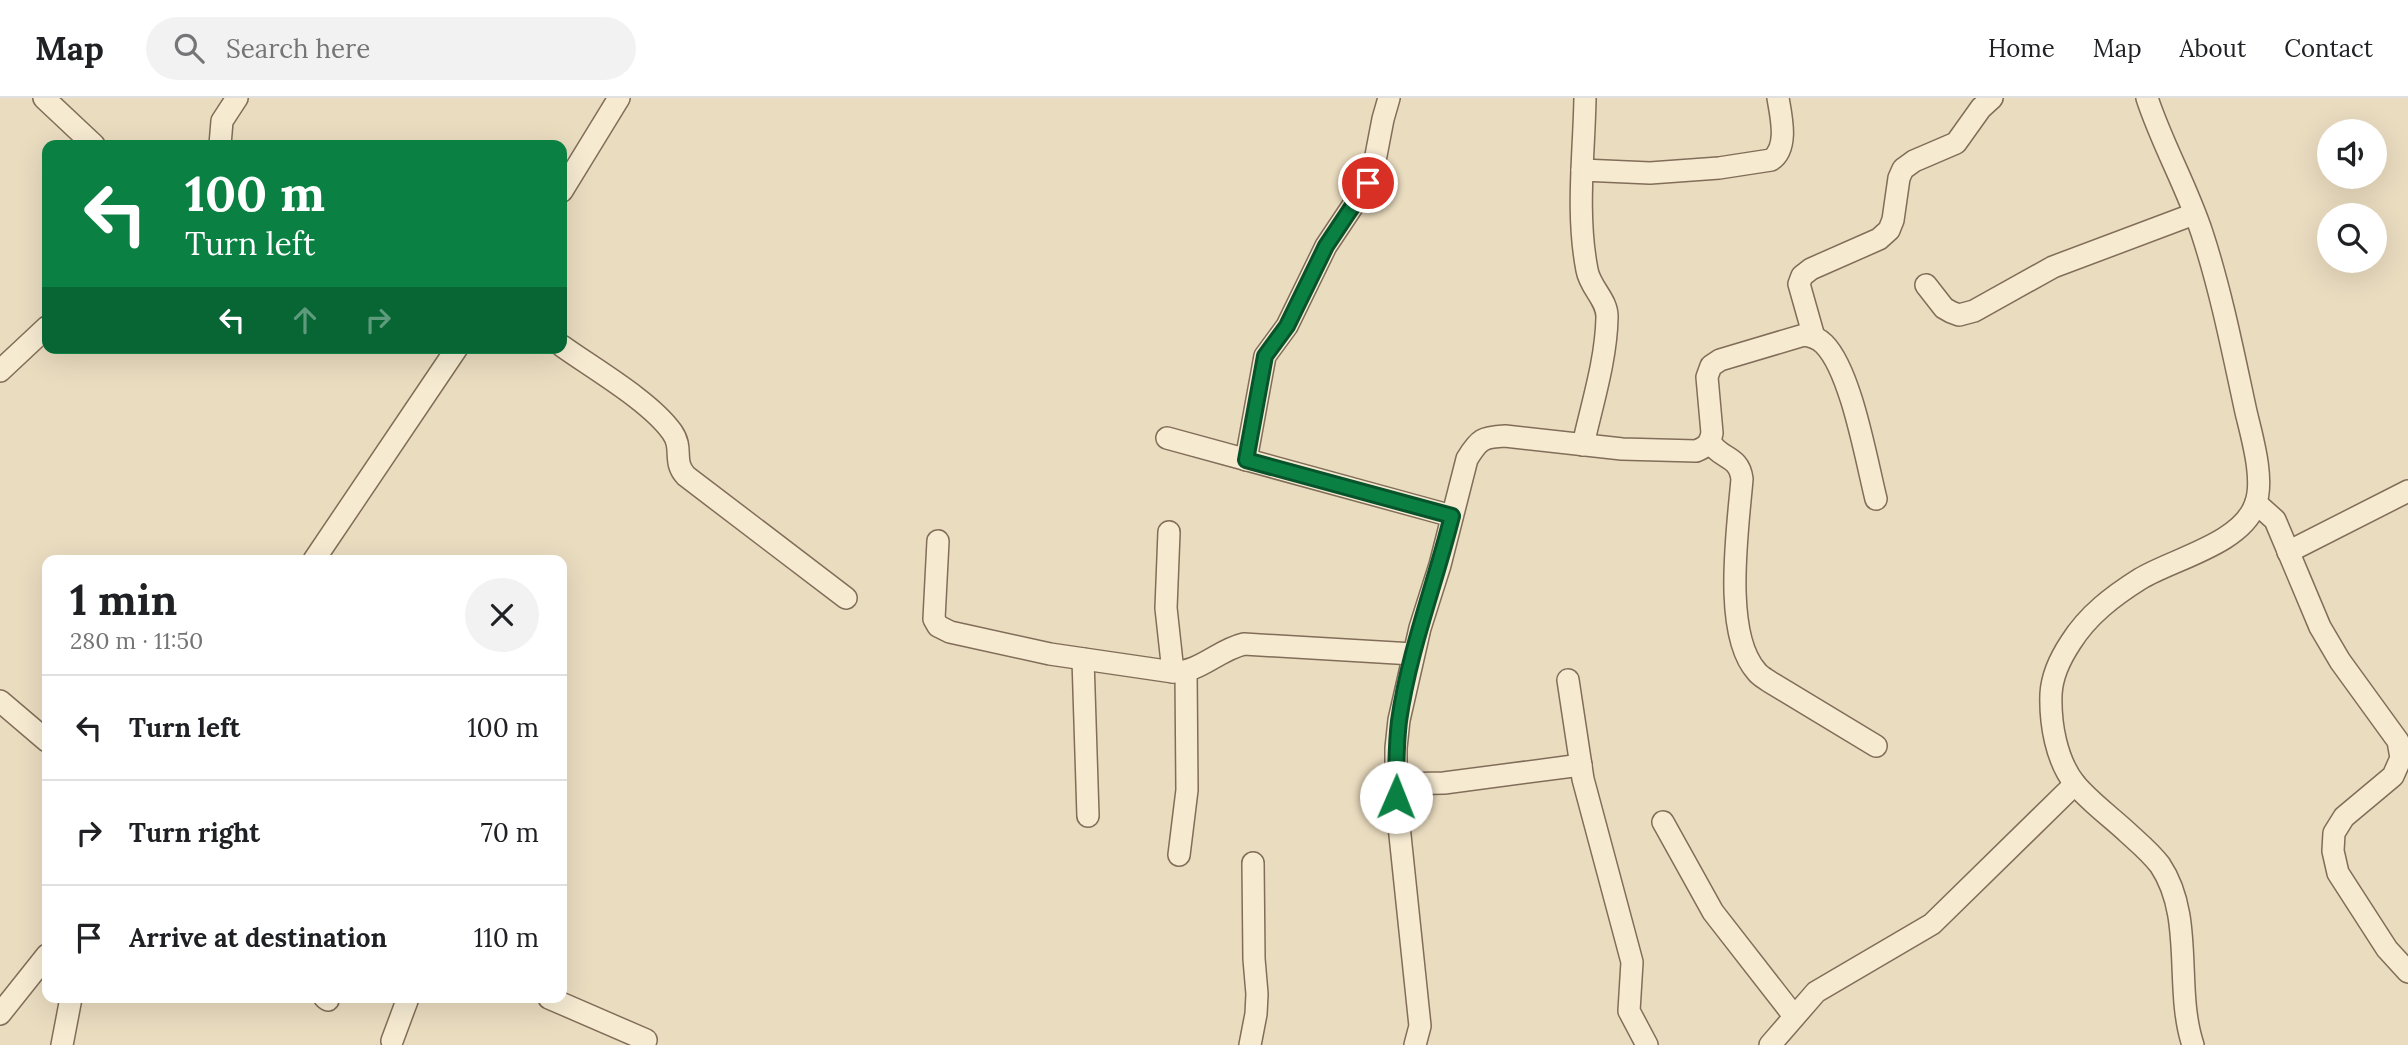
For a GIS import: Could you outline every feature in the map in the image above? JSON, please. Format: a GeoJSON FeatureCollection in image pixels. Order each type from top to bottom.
{"type":"FeatureCollection","features":[{"type":"Feature","properties":{"kind":"street"},"geometry":{"type":"LineString","coordinates":[[44,98],[89,140]]}},
{"type":"Feature","properties":{"kind":"street"},"geometry":{"type":"LineString","coordinates":[[220,140],[222,121],[237,98]]}},
{"type":"Feature","properties":{"kind":"street"},"geometry":{"type":"LineString","coordinates":[[567,183],[619,98]]}},
{"type":"Feature","properties":{"kind":"street"},"geometry":{"type":"LineString","coordinates":[[1246,460],[1265,356],[1287,326],[1326,246],[1368,183],[1389,98]]}},
{"type":"Feature","properties":{"kind":"street"},"geometry":{"type":"LineString","coordinates":[[1583,445],[1603,353],[1608,316],[1605,305],[1589,281],[1586,269],[1581,208],[1585,98]]}},
{"type":"Feature","properties":{"kind":"street"},"geometry":{"type":"LineString","coordinates":[[1583,170],[1650,173],[1719,168],[1771,160],[1778,156],[1781,145],[1782,123],[1778,98]]}},
{"type":"Feature","properties":{"kind":"street"},"geometry":{"type":"LineString","coordinates":[[1814,337],[1799,284],[1802,276],[1811,269],[1879,239],[1889,230],[1903,169],[1914,161],[1956,143],[1981,108],[1992,98]]}},
{"type":"Feature","properties":{"kind":"street"},"geometry":{"type":"LineString","coordinates":[[2147,98],[2201,230],[2220,294],[2252,436],[2258,477],[2256,503],[2245,524],[2204,549],[2143,577],[2101,605],[2078,631],[2060,660],[2051,690],[2051,720],[2060,753],[2075,784],[2144,848],[2160,866],[2173,894],[2179,920],[2184,1000],[2193,1045]]}},
{"type":"Feature","properties":{"kind":"street"},"geometry":{"type":"LineString","coordinates":[[1927,285],[1944,308],[1951,312],[1959,314],[1974,311],[2053,267],[2194,214]]}},
{"type":"Feature","properties":{"kind":"street"},"geometry":{"type":"LineString","coordinates":[[0,371],[42,332]]}},
{"type":"Feature","properties":{"kind":"street"},"geometry":{"type":"LineString","coordinates":[[1415,1045],[1420,1026],[1396,784],[1399,720],[1413,654],[1467,458],[1475,444],[1487,437],[1505,436],[1622,449],[1696,451],[1710,442],[1712,433],[1707,377],[1711,366],[1720,359],[1804,335],[1814,337],[1822,343],[1839,366],[1849,393],[1876,499]]}},
{"type":"Feature","properties":{"kind":"street"},"geometry":{"type":"LineString","coordinates":[[567,350],[657,415],[679,444],[677,462],[687,476],[846,598]]}},
{"type":"Feature","properties":{"kind":"street"},"geometry":{"type":"LineString","coordinates":[[317,555],[453,354]]}},
{"type":"Feature","properties":{"kind":"street"},"geometry":{"type":"LineString","coordinates":[[1167,438],[1452,516]]}},
{"type":"Feature","properties":{"kind":"street"},"geometry":{"type":"LineString","coordinates":[[1710,442],[1715,450],[1735,461],[1741,468],[1734,595],[1741,636],[1750,662],[1757,673],[1770,682],[1875,746]]}},
{"type":"Feature","properties":{"kind":"street"},"geometry":{"type":"LineString","coordinates":[[2288,552],[2408,491]]}},
{"type":"Feature","properties":{"kind":"street"},"geometry":{"type":"LineString","coordinates":[[2256,503],[2274,520],[2320,627],[2333,650],[2398,741],[2402,758],[2393,776],[2344,817],[2334,832],[2333,850],[2337,873],[2387,949],[2408,972]]}},
{"type":"Feature","properties":{"kind":"street"},"geometry":{"type":"LineString","coordinates":[[1170,532],[1166,608],[1180,672],[1187,790],[1179,855]]}},
{"type":"Feature","properties":{"kind":"street"},"geometry":{"type":"LineString","coordinates":[[938,541],[934,619],[939,626],[950,632],[1050,654],[1180,672],[1224,650],[1244,644],[1413,654]]}},
{"type":"Feature","properties":{"kind":"street"},"geometry":{"type":"LineString","coordinates":[[1083,659],[1088,816]]}},
{"type":"Feature","properties":{"kind":"street"},"geometry":{"type":"LineString","coordinates":[[1568,680],[1581,765],[1632,962],[1629,1011],[1647,1045]]}},
{"type":"Feature","properties":{"kind":"street"},"geometry":{"type":"LineString","coordinates":[[0,701],[42,737]]}},
{"type":"Feature","properties":{"kind":"street"},"geometry":{"type":"LineString","coordinates":[[1396,784],[1444,783],[1581,765]]}},
{"type":"Feature","properties":{"kind":"street"},"geometry":{"type":"LineString","coordinates":[[1770,1045],[1816,992],[1932,924],[2075,784]]}},
{"type":"Feature","properties":{"kind":"street"},"geometry":{"type":"LineString","coordinates":[[1663,822],[1713,912],[1794,1016]]}},
{"type":"Feature","properties":{"kind":"street"},"geometry":{"type":"LineString","coordinates":[[1250,1045],[1257,993],[1253,863]]}},
{"type":"Feature","properties":{"kind":"street"},"geometry":{"type":"LineString","coordinates":[[0,1014],[42,961]]}},
{"type":"Feature","properties":{"kind":"street"},"geometry":{"type":"LineString","coordinates":[[62,1045],[70,1003]]}},
{"type":"Feature","properties":{"kind":"street"},"geometry":{"type":"LineString","coordinates":[[392,1041],[406,1003]]}},
{"type":"Feature","properties":{"kind":"street"},"geometry":{"type":"LineString","coordinates":[[561,1003],[646,1040]]}},
{"type":"Feature","properties":{"kind":"route"},"geometry":{"type":"LineString","coordinates":[[1368,183],[1326,246],[1287,326],[1265,356],[1246,460],[1452,516],[1420,628],[1399,720],[1396,797]]}}]}
